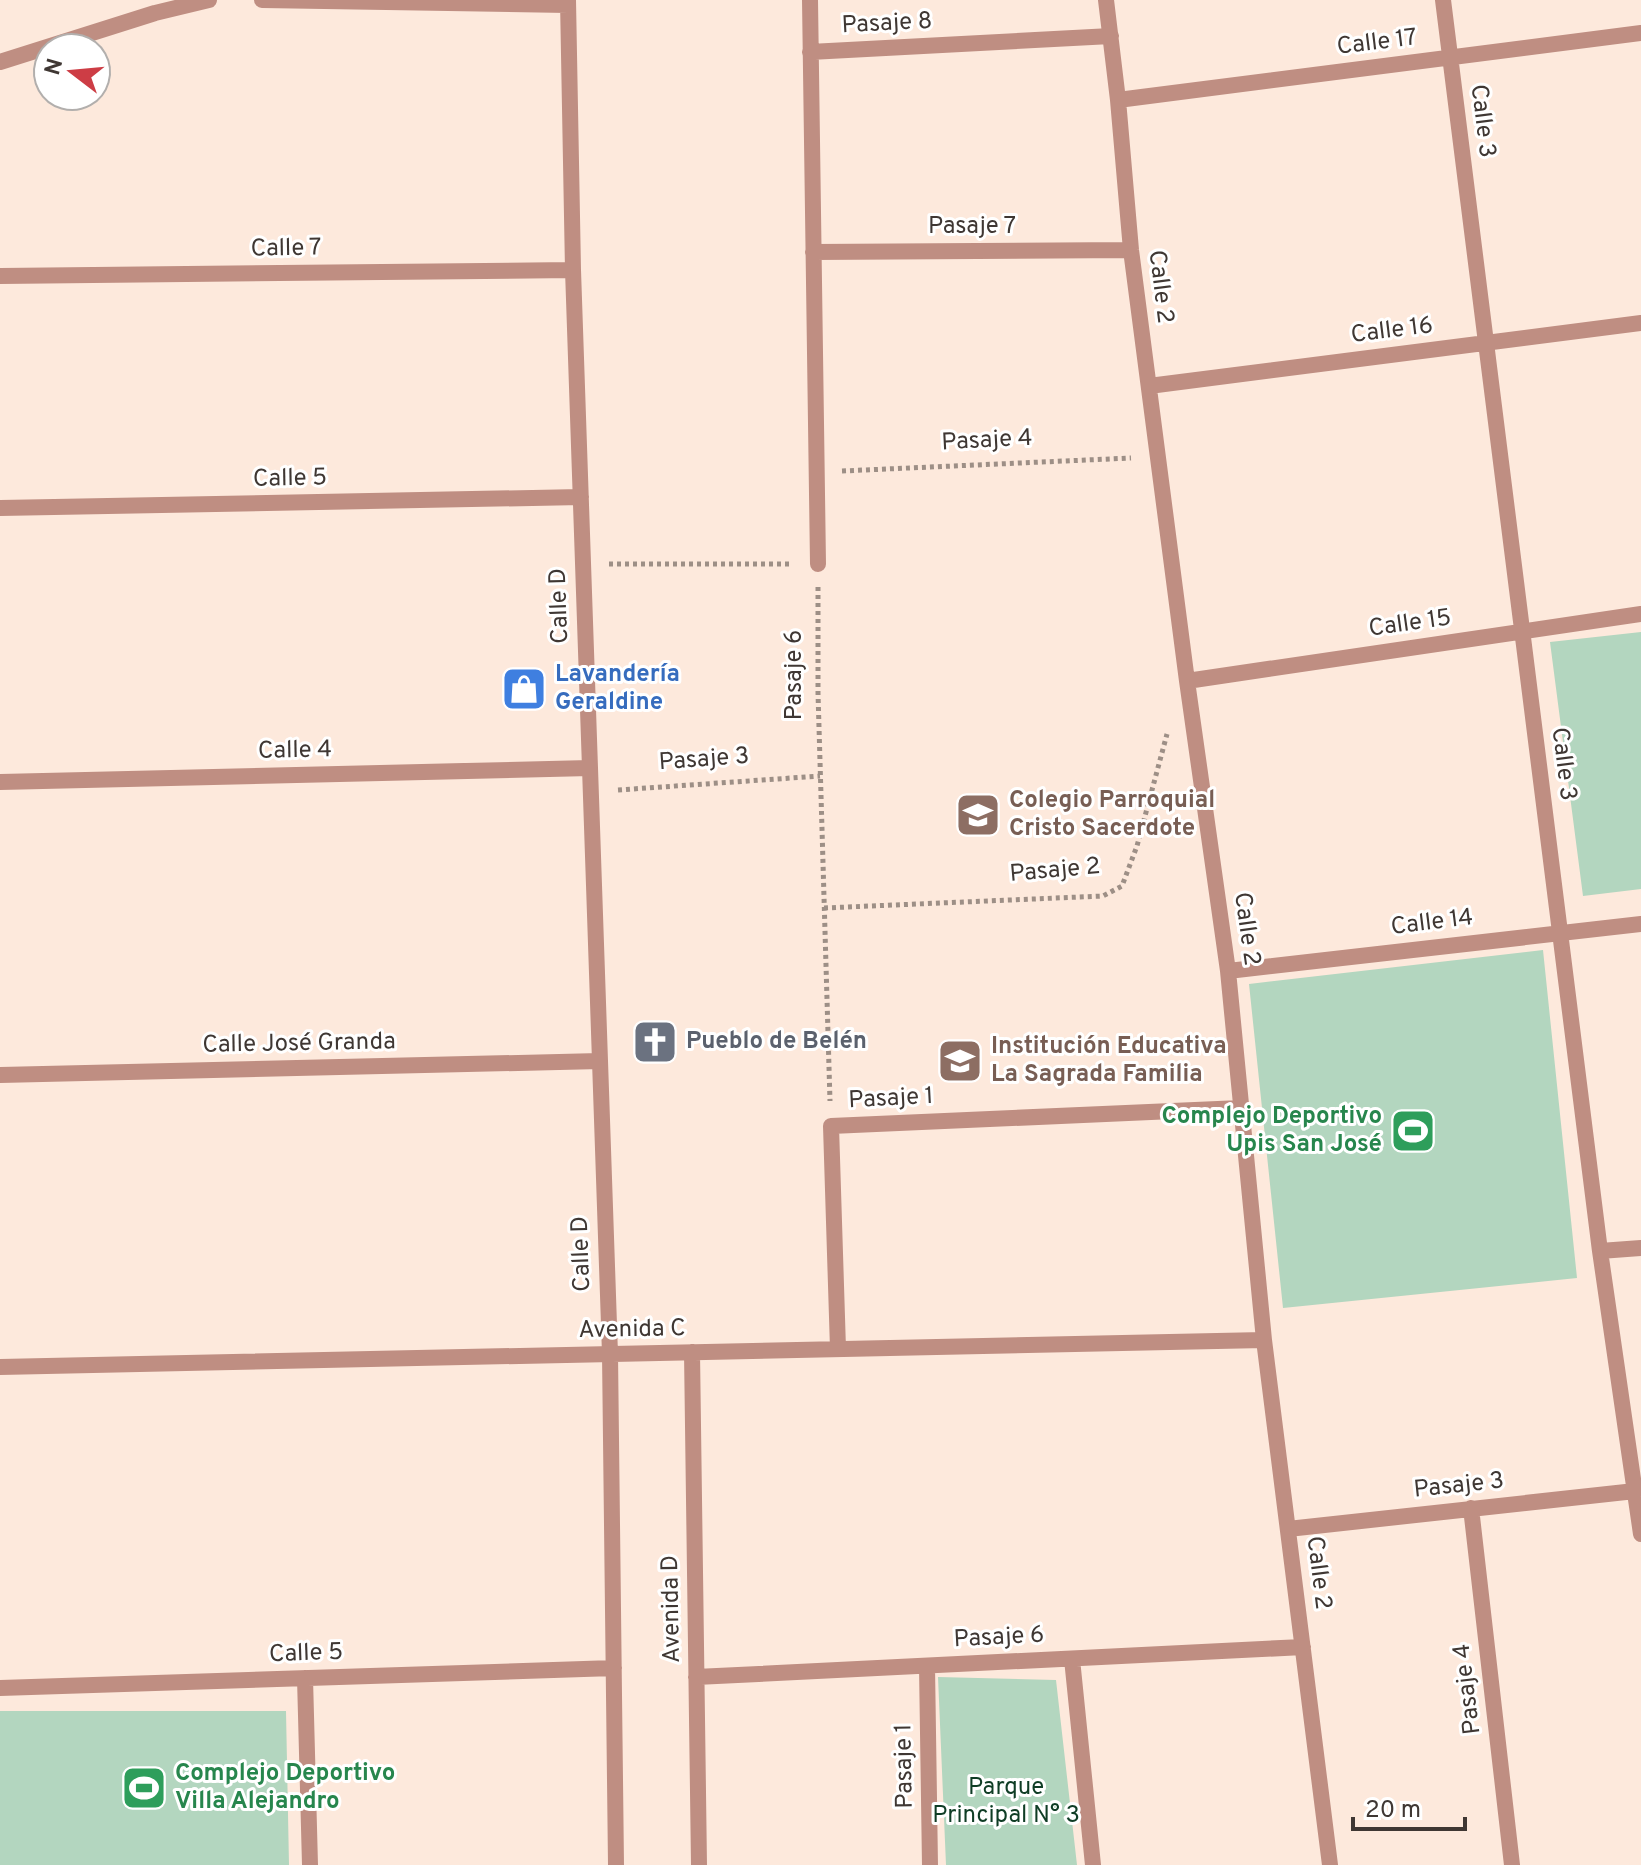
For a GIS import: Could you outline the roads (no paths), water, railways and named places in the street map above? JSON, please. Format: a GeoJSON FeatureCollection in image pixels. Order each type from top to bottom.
{"type":"FeatureCollection","features":[{"type":"Feature","properties":{"kind":"street"},"geometry":{"type":"LineString","coordinates":[[0,62],[155,13],[209,0]]}},
{"type":"Feature","properties":{"kind":"street"},"geometry":{"type":"LineString","coordinates":[[262,0],[568,2]]}},
{"type":"Feature","properties":{"kind":"street"},"geometry":{"type":"LineString","coordinates":[[810,0],[818,564]]}},
{"type":"Feature","properties":{"kind":"street","name":"Calle 2"},"geometry":{"type":"LineString","coordinates":[[1106,0],[1131,250],[1228,971],[1264,1340],[1330,1865]]}},
{"type":"Feature","properties":{"kind":"street","name":"Calle 3"},"geometry":{"type":"LineString","coordinates":[[1443,0],[1600,1251],[1641,1534]]}},
{"type":"Feature","properties":{"kind":"street","name":"Calle D"},"geometry":{"type":"LineString","coordinates":[[568,2],[573,270],[610,1354]]}},
{"type":"Feature","properties":{"kind":"street","name":"Calle 17"},"geometry":{"type":"LineString","coordinates":[[1118,100],[1641,33]]}},
{"type":"Feature","properties":{"kind":"street","name":"Pasaje 8"},"geometry":{"type":"LineString","coordinates":[[810,52],[1111,36]]}},
{"type":"Feature","properties":{"kind":"street","name":"Pasaje 7"},"geometry":{"type":"LineString","coordinates":[[813,252],[1131,250]]}},
{"type":"Feature","properties":{"kind":"street","name":"Calle 7"},"geometry":{"type":"LineString","coordinates":[[0,276],[573,270]]}},
{"type":"Feature","properties":{"kind":"street","name":"Calle 16"},"geometry":{"type":"LineString","coordinates":[[1149,386],[1641,323]]}},
{"type":"Feature","properties":{"kind":"street","name":"Calle 5"},"geometry":{"type":"LineString","coordinates":[[0,508],[581,497]]}},
{"type":"Feature","properties":{"kind":"street","name":"Calle 15"},"geometry":{"type":"LineString","coordinates":[[1187,681],[1641,614]]}},
{"type":"Feature","properties":{"kind":"street","name":"Calle 4"},"geometry":{"type":"LineString","coordinates":[[0,782],[590,768]]}},
{"type":"Feature","properties":{"kind":"street","name":"Calle 14"},"geometry":{"type":"LineString","coordinates":[[1228,971],[1641,924]]}},
{"type":"Feature","properties":{"kind":"street","name":"Calle José Granda"},"geometry":{"type":"LineString","coordinates":[[0,1075],[600,1061]]}},
{"type":"Feature","properties":{"kind":"street","name":"Pasaje 1"},"geometry":{"type":"LineString","coordinates":[[838,1349],[831,1126],[1241,1108]]}},
{"type":"Feature","properties":{"kind":"street"},"geometry":{"type":"LineString","coordinates":[[1600,1251],[1641,1248]]}},
{"type":"Feature","properties":{"kind":"street","name":"Avenida C"},"geometry":{"type":"LineString","coordinates":[[0,1367],[1264,1340]]}},
{"type":"Feature","properties":{"kind":"street","name":"Avenida D"},"geometry":{"type":"LineString","coordinates":[[692,1352],[699,1865]]}},
{"type":"Feature","properties":{"kind":"street"},"geometry":{"type":"LineString","coordinates":[[610,1354],[616,1865]]}},
{"type":"Feature","properties":{"kind":"street","name":"Pasaje 3"},"geometry":{"type":"LineString","coordinates":[[1288,1529],[1635,1491]]}},
{"type":"Feature","properties":{"kind":"street","name":"Pasaje 4"},"geometry":{"type":"LineString","coordinates":[[1471,1508],[1512,1865]]}},
{"type":"Feature","properties":{"kind":"street","name":"Pasaje 6"},"geometry":{"type":"LineString","coordinates":[[696,1677],[1303,1647]]}},
{"type":"Feature","properties":{"kind":"street"},"geometry":{"type":"LineString","coordinates":[[1072,1659],[1093,1865]]}},
{"type":"Feature","properties":{"kind":"street","name":"Pasaje 1"},"geometry":{"type":"LineString","coordinates":[[927,1666],[930,1865]]}},
{"type":"Feature","properties":{"kind":"street","name":"Calle 5"},"geometry":{"type":"LineString","coordinates":[[0,1688],[614,1668]]}},
{"type":"Feature","properties":{"kind":"street"},"geometry":{"type":"LineString","coordinates":[[305,1678],[310,1865]]}},
{"type":"Feature","properties":{"kind":"place","name":"Lavandería Geraldine"},"geometry":{"type":"Point","coordinates":[524,689]}},
{"type":"Feature","properties":{"kind":"place","name":"Colegio Parroquial Cristo Sacerdote"},"geometry":{"type":"Point","coordinates":[978,815]}},
{"type":"Feature","properties":{"kind":"place","name":"Pueblo de Belén"},"geometry":{"type":"Point","coordinates":[655,1042]}},
{"type":"Feature","properties":{"kind":"place","name":"Institución Educativa La Sagrada Familia"},"geometry":{"type":"Point","coordinates":[960,1061]}},
{"type":"Feature","properties":{"kind":"place","name":"Complejo Deportivo Upis San José"},"geometry":{"type":"Point","coordinates":[1413,1131]}},
{"type":"Feature","properties":{"kind":"place","name":"Complejo Deportivo Villa Alejandro"},"geometry":{"type":"Point","coordinates":[144,1788]}},
{"type":"Feature","properties":{"kind":"park label","name":"Parque Principal N° 3"},"geometry":{"type":"Point","coordinates":[1006,1802]}}]}
